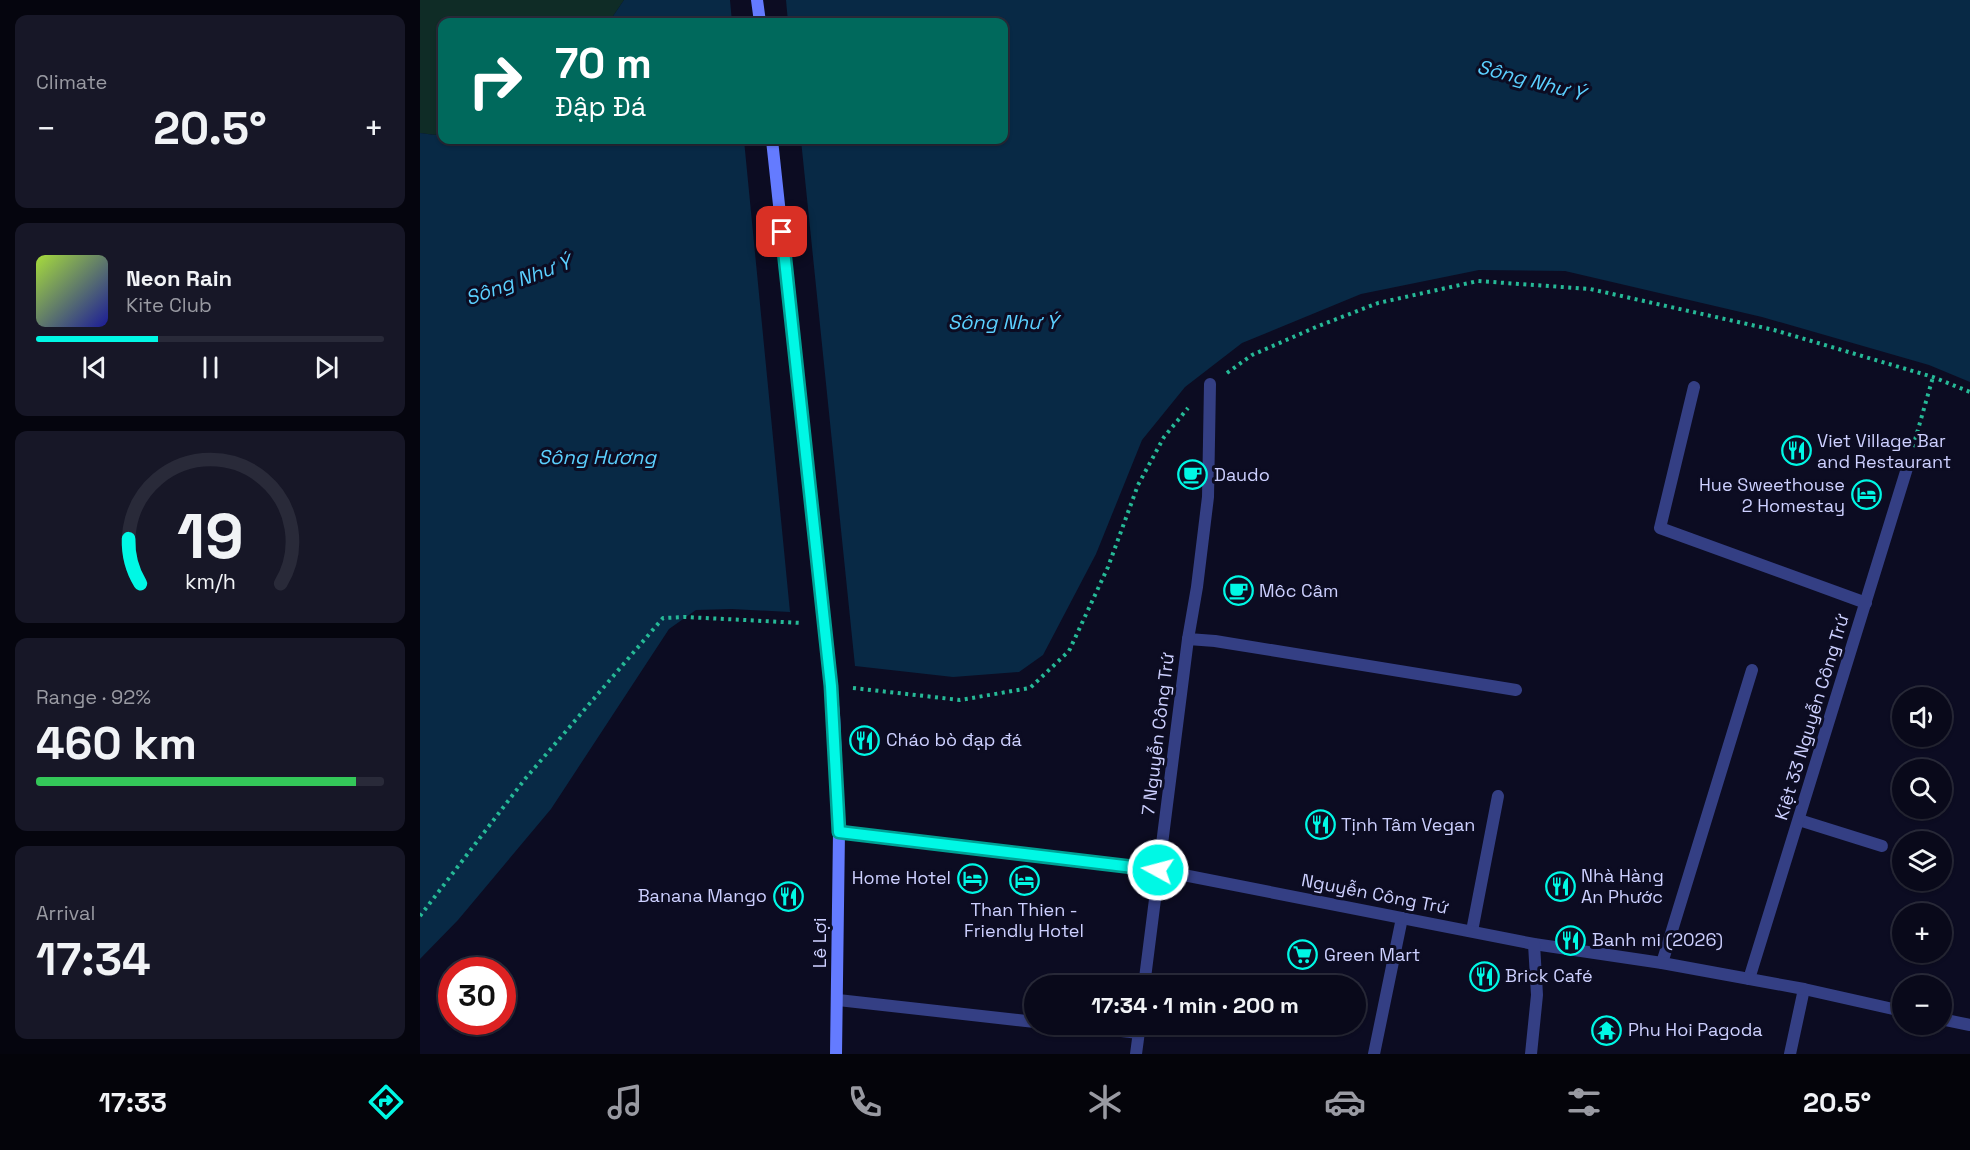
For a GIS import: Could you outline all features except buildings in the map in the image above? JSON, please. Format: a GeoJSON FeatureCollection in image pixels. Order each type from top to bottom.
{"type":"FeatureCollection","features":[{"type":"Feature","properties":{"kind":"main road"},"geometry":{"type":"LineString","coordinates":[[757,0],[759,18]]}},
{"type":"Feature","properties":{"kind":"main road","name":"Lê Lợi"},"geometry":{"type":"LineString","coordinates":[[772,144],[831,686],[839,832],[836,1054]]}},
{"type":"Feature","properties":{"kind":"street","name":"7 Nguyễn Công Trứ"},"geometry":{"type":"LineString","coordinates":[[1145,975],[1208,497],[1210,384]]}},
{"type":"Feature","properties":{"kind":"street"},"geometry":{"type":"LineString","coordinates":[[1694,387],[1660,528],[1866,603]]}},
{"type":"Feature","properties":{"kind":"street","name":"Kiệt 33 Nguyễn Công Trứ"},"geometry":{"type":"LineString","coordinates":[[1749,979],[1908,465]]}},
{"type":"Feature","properties":{"kind":"street"},"geometry":{"type":"LineString","coordinates":[[1188,639],[1215,641],[1516,690]]}},
{"type":"Feature","properties":{"kind":"street"},"geometry":{"type":"LineString","coordinates":[[1662,963],[1752,670]]}},
{"type":"Feature","properties":{"kind":"street"},"geometry":{"type":"LineString","coordinates":[[1473,931],[1498,796]]}},
{"type":"Feature","properties":{"kind":"street"},"geometry":{"type":"LineString","coordinates":[[1799,820],[1882,846]]}},
{"type":"Feature","properties":{"kind":"street","name":"Nguyễn Công Trứ"},"geometry":{"type":"LineString","coordinates":[[839,832],[1158,870],[1534,944],[1662,963],[1804,989],[1892,1009]]}},
{"type":"Feature","properties":{"kind":"street"},"geometry":{"type":"LineString","coordinates":[[1374,1054],[1402,918]]}},
{"type":"Feature","properties":{"kind":"street"},"geometry":{"type":"LineString","coordinates":[[1531,1054],[1537,995],[1534,944]]}},
{"type":"Feature","properties":{"kind":"street"},"geometry":{"type":"LineString","coordinates":[[1790,1054],[1804,989]]}},
{"type":"Feature","properties":{"kind":"street"},"geometry":{"type":"LineString","coordinates":[[838,1000],[1024,1021]]}},
{"type":"Feature","properties":{"kind":"street"},"geometry":{"type":"LineString","coordinates":[[1952,1021],[1970,1025]]}},
{"type":"Feature","properties":{"kind":"street"},"geometry":{"type":"LineString","coordinates":[[1136,1054],[1138,1035]]}},
{"type":"Feature","properties":{"kind":"path"},"geometry":{"type":"LineString","coordinates":[[831,686],[960,700],[1030,688],[1069,651],[1108,567],[1138,484],[1164,437],[1210,384],[1252,355],[1378,303],[1478,281],[1590,289],[1774,330],[1933,377],[1970,392]]}},
{"type":"Feature","properties":{"kind":"path"},"geometry":{"type":"LineString","coordinates":[[1908,465],[1933,377]]}},
{"type":"Feature","properties":{"kind":"path"},"geometry":{"type":"LineString","coordinates":[[420,916],[525,778],[663,618],[686,617],[824,624]]}},
{"type":"Feature","properties":{"kind":"green space"},"geometry":{"type":"Polygon","coordinates":[[[420,0],[624,0],[612,18],[438,18],[438,134],[420,133],[420,0]]]}},
{"type":"Feature","properties":{"kind":"water"},"geometry":{"type":"Polygon","coordinates":[[[624,0],[730,0],[732,18],[612,18],[624,0]]]}},
{"type":"Feature","properties":{"kind":"water","name":"Sông Như Ý"},"geometry":{"type":"Polygon","coordinates":[[[786,0],[1970,0],[1970,382],[1929,365],[1762,317],[1565,271],[1479,270],[1361,294],[1242,343],[1185,387],[1142,440],[1096,554],[1043,655],[1019,672],[953,677],[855,666],[801,144],[1008,144],[1008,18],[788,18],[786,0]]]}},
{"type":"Feature","properties":{"kind":"water","name":"Sông Hương"},"geometry":{"type":"Polygon","coordinates":[[[420,133],[438,134],[438,144],[744,144],[790,612],[696,610],[669,629],[551,809],[458,920],[420,959],[420,133]]]}},
{"type":"Feature","properties":{"kind":"place","name":"Viet Village Bar and Restaurant"},"geometry":{"type":"Point","coordinates":[1796,451]}},
{"type":"Feature","properties":{"kind":"place","name":"Daudo"},"geometry":{"type":"Point","coordinates":[1193,475]}},
{"type":"Feature","properties":{"kind":"place","name":"Hue Sweethouse 2 Homestay"},"geometry":{"type":"Point","coordinates":[1866,495]}},
{"type":"Feature","properties":{"kind":"place","name":"Môc Câm"},"geometry":{"type":"Point","coordinates":[1238,591]}},
{"type":"Feature","properties":{"kind":"place","name":"Cháo bò đạp đá"},"geometry":{"type":"Point","coordinates":[865,740]}},
{"type":"Feature","properties":{"kind":"place","name":"Tịnh Tâm Vegan"},"geometry":{"type":"Point","coordinates":[1320,825]}},
{"type":"Feature","properties":{"kind":"place","name":"Home Hotel"},"geometry":{"type":"Point","coordinates":[972,878]}},
{"type":"Feature","properties":{"kind":"place","name":"Than Thien - Friendly Hotel"},"geometry":{"type":"Point","coordinates":[1024,881]}},
{"type":"Feature","properties":{"kind":"place","name":"Nhà Hàng An Phước"},"geometry":{"type":"Point","coordinates":[1560,886]}},
{"type":"Feature","properties":{"kind":"place","name":"Banana Mango"},"geometry":{"type":"Point","coordinates":[788,896]}},
{"type":"Feature","properties":{"kind":"place","name":"Banh mi (2026)"},"geometry":{"type":"Point","coordinates":[1571,940]}},
{"type":"Feature","properties":{"kind":"place","name":"Green Mart"},"geometry":{"type":"Point","coordinates":[1303,955]}},
{"type":"Feature","properties":{"kind":"place","name":"Brick Café"},"geometry":{"type":"Point","coordinates":[1484,976]}},
{"type":"Feature","properties":{"kind":"place","name":"Phu Hoi Pagoda"},"geometry":{"type":"Point","coordinates":[1607,1030]}},
{"type":"Feature","properties":{"kind":"route"},"geometry":{"type":"LineString","coordinates":[[782,232],[834,715],[839,832],[1158,870]]}}]}
